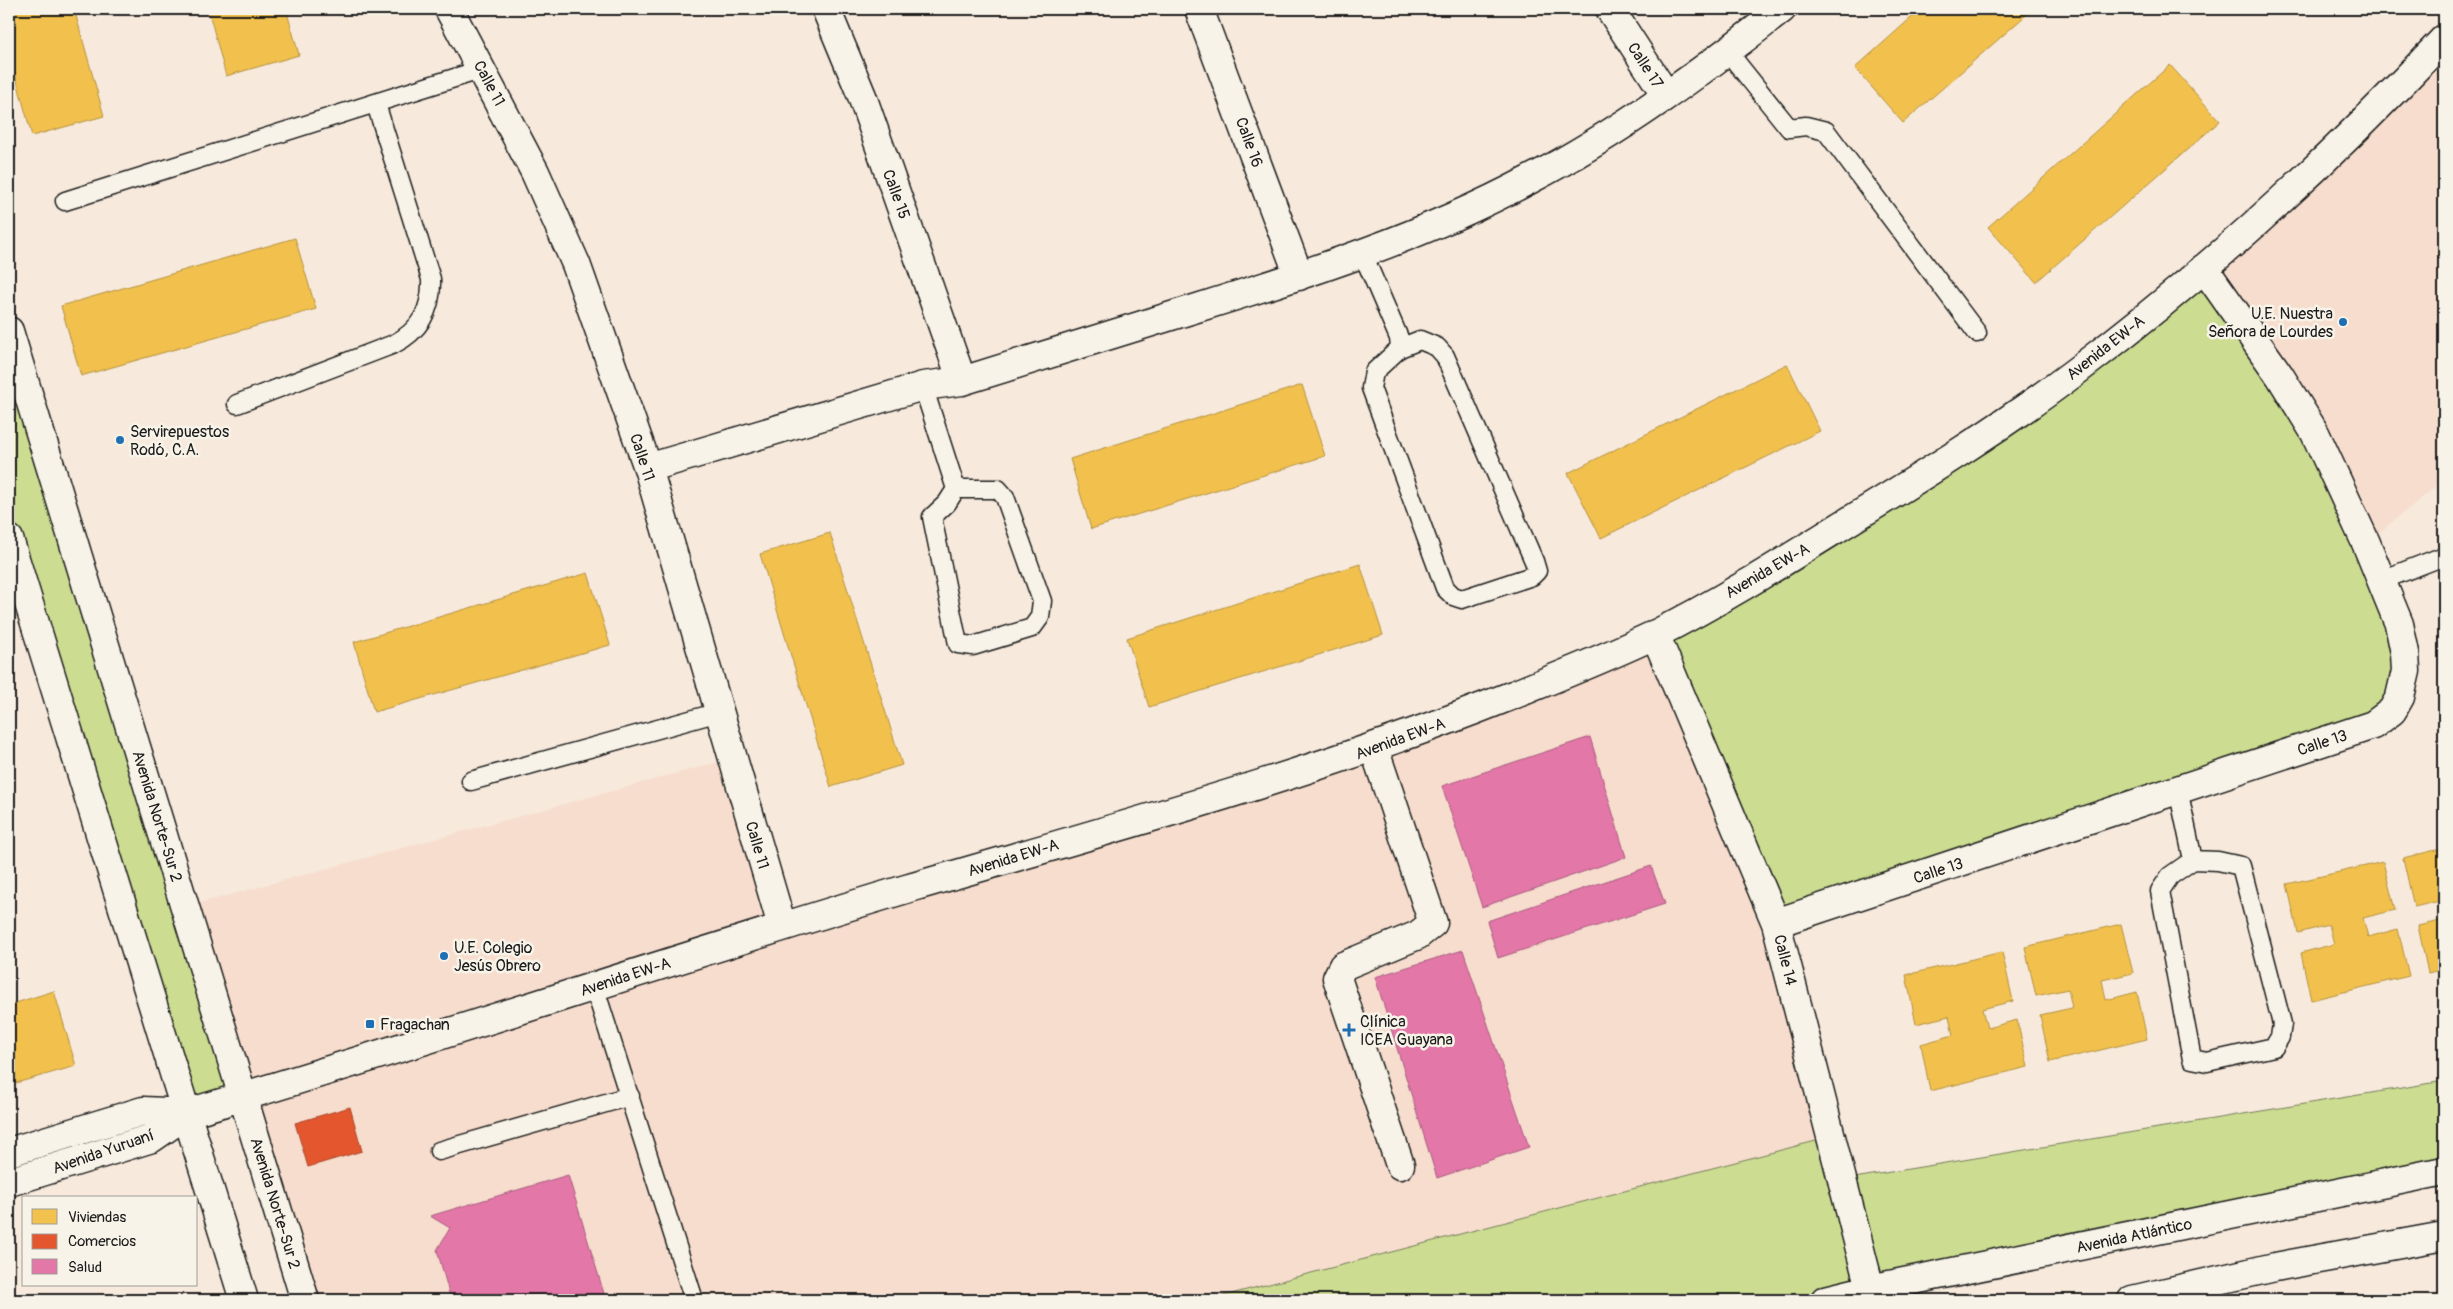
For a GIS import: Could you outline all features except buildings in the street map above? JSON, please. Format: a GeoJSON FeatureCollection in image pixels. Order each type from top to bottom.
{"type":"FeatureCollection","features":[{"type":"Feature","properties":{"kind":"street","name":"Calle 11"},"geometry":{"type":"LineString","coordinates":[[449,9],[483,69],[535,172],[576,264],[648,468],[782,926]]}},
{"type":"Feature","properties":{"kind":"street","name":"Calle 15"},"geometry":{"type":"LineString","coordinates":[[826,9],[862,96],[962,381]]}},
{"type":"Feature","properties":{"kind":"street","name":"Calle 16"},"geometry":{"type":"LineString","coordinates":[[1199,9],[1298,276]]}},
{"type":"Feature","properties":{"kind":"street","name":"Calle 17"},"geometry":{"type":"LineString","coordinates":[[1610,9],[1666,96]]}},
{"type":"Feature","properties":{"kind":"street"},"geometry":{"type":"LineString","coordinates":[[648,468],[923,386],[962,381],[1298,276],[1441,222],[1529,180],[1597,140],[1666,96],[1728,52],[1782,9]]}},
{"type":"Feature","properties":{"kind":"street","name":"Avenida EW-A"},"geometry":{"type":"LineString","coordinates":[[188,1113],[782,926],[1374,748],[1541,684],[1655,634],[1783,562],[1980,438],[2075,372],[2204,268],[2306,178],[2444,39]]}},
{"type":"Feature","properties":{"kind":"street","name":"Calle 13"},"geometry":{"type":"LineString","coordinates":[[1776,923],[2373,725],[2392,711],[2400,697],[2406,671],[2405,653],[2399,624],[2382,580],[2348,500],[2315,433],[2280,376],[2204,268]]}},
{"type":"Feature","properties":{"kind":"street","name":"Avenida Norte-Sur 2"},"geometry":{"type":"LineString","coordinates":[[9,331],[245,1096],[305,1300]]}},
{"type":"Feature","properties":{"kind":"street"},"geometry":{"type":"LineString","coordinates":[[9,539],[188,1113],[244,1300]]}},
{"type":"Feature","properties":{"kind":"street","name":"Calle 14"},"geometry":{"type":"LineString","coordinates":[[1655,634],[1776,923],[1871,1295]]}},
{"type":"Feature","properties":{"kind":"street"},"geometry":{"type":"LineString","coordinates":[[1374,748],[1433,923],[1418,935],[1343,966],[1336,978],[1400,1166]]}},
{"type":"Feature","properties":{"kind":"street","name":"Avenida Yuruaní"},"geometry":{"type":"LineString","coordinates":[[9,1152],[143,1111],[188,1113]]}},
{"type":"Feature","properties":{"kind":"street","name":"Avenida Yuruaní"},"geometry":{"type":"LineString","coordinates":[[9,1182],[152,1138],[188,1113]]}},
{"type":"Feature","properties":{"kind":"street","name":"Avenida Atlántico"},"geometry":{"type":"LineString","coordinates":[[1825,1300],[1871,1295],[2444,1171]]}},
{"type":"Feature","properties":{"kind":"street"},"geometry":{"type":"LineString","coordinates":[[2132,1300],[2275,1268],[2444,1236]]}},
{"type":"Feature","properties":{"kind":"lane"},"geometry":{"type":"LineString","coordinates":[[1728,52],[1789,128],[1806,126],[1826,130],[1977,334]]}},
{"type":"Feature","properties":{"kind":"lane"},"geometry":{"type":"LineString","coordinates":[[65,201],[483,69]]}},
{"type":"Feature","properties":{"kind":"lane"},"geometry":{"type":"LineString","coordinates":[[237,404],[394,344],[411,334],[425,317],[430,305],[431,279],[376,104]]}},
{"type":"Feature","properties":{"kind":"lane"},"geometry":{"type":"LineString","coordinates":[[1362,252],[1398,338],[1400,348]]}},
{"type":"Feature","properties":{"kind":"lane"},"geometry":{"type":"LineString","coordinates":[[1420,340],[1436,347],[1445,356],[1534,562],[1537,571],[1532,576],[1462,599],[1453,596],[1445,588],[1372,388],[1374,372],[1400,348],[1420,340]]}},
{"type":"Feature","properties":{"kind":"lane"},"geometry":{"type":"LineString","coordinates":[[923,386],[956,489]]}},
{"type":"Feature","properties":{"kind":"lane"},"geometry":{"type":"LineString","coordinates":[[956,489],[998,489],[1005,497],[1042,601],[1040,617],[1032,628],[973,646],[958,644],[932,517],[947,503],[956,489]]}},
{"type":"Feature","properties":{"kind":"lane"},"geometry":{"type":"LineString","coordinates":[[2382,580],[2444,556]]}},
{"type":"Feature","properties":{"kind":"lane"},"geometry":{"type":"LineString","coordinates":[[471,781],[719,712]]}},
{"type":"Feature","properties":{"kind":"lane"},"geometry":{"type":"LineString","coordinates":[[2178,790],[2193,860]]}},
{"type":"Feature","properties":{"kind":"lane"},"geometry":{"type":"LineString","coordinates":[[2193,860],[2218,861],[2241,866],[2282,1024],[2280,1037],[2274,1047],[2207,1062],[2192,1059],[2160,891],[2170,876],[2193,860]]}},
{"type":"Feature","properties":{"kind":"lane"},"geometry":{"type":"LineString","coordinates":[[594,986],[694,1300]]}},
{"type":"Feature","properties":{"kind":"lane"},"geometry":{"type":"LineString","coordinates":[[440,1151],[630,1096]]}},
{"type":"Feature","properties":{"kind":"shaded area","name":"U.E. Nuestra Señora de Lourdes"},"geometry":{"type":"Polygon","coordinates":[[[2444,39],[2444,480],[2366,543],[2204,268],[2444,39]]]}},
{"type":"Feature","properties":{"kind":"shaded area"},"geometry":{"type":"Polygon","coordinates":[[[1655,634],[1776,923],[1831,1137],[1208,1300],[306,1300],[186,907],[733,758],[782,926],[1289,775],[1655,634]]]}},
{"type":"Feature","properties":{"kind":"green space"},"geometry":{"type":"Polygon","coordinates":[[[2204,268],[2280,376],[2399,624],[2392,711],[1776,923],[1655,634],[1783,562],[2204,268]]]}},
{"type":"Feature","properties":{"kind":"green space"},"geometry":{"type":"Polygon","coordinates":[[[9,331],[245,1096],[188,1113],[9,539],[9,331]]]}},
{"type":"Feature","properties":{"kind":"green space"},"geometry":{"type":"Polygon","coordinates":[[[2444,1081],[2444,1171],[1825,1300],[1208,1300],[1831,1137],[1842,1180],[2444,1081]]]}},
{"type":"Feature","properties":{"kind":"place","name":"U.E. Nuestra Señora de Lourdes"},"geometry":{"type":"Point","coordinates":[2343,322]}},
{"type":"Feature","properties":{"kind":"place","name":"Servirepuestos Rodó, C.A."},"geometry":{"type":"Point","coordinates":[120,440]}},
{"type":"Feature","properties":{"kind":"place","name":"U.E. Colegio Jesús Obrero"},"geometry":{"type":"Point","coordinates":[444,956]}},
{"type":"Feature","properties":{"kind":"place","name":"Fragachan"},"geometry":{"type":"Point","coordinates":[370,1024]}},
{"type":"Feature","properties":{"kind":"place","name":"Clínica ICEA Guayana"},"geometry":{"type":"Point","coordinates":[1349,1030]}}]}
